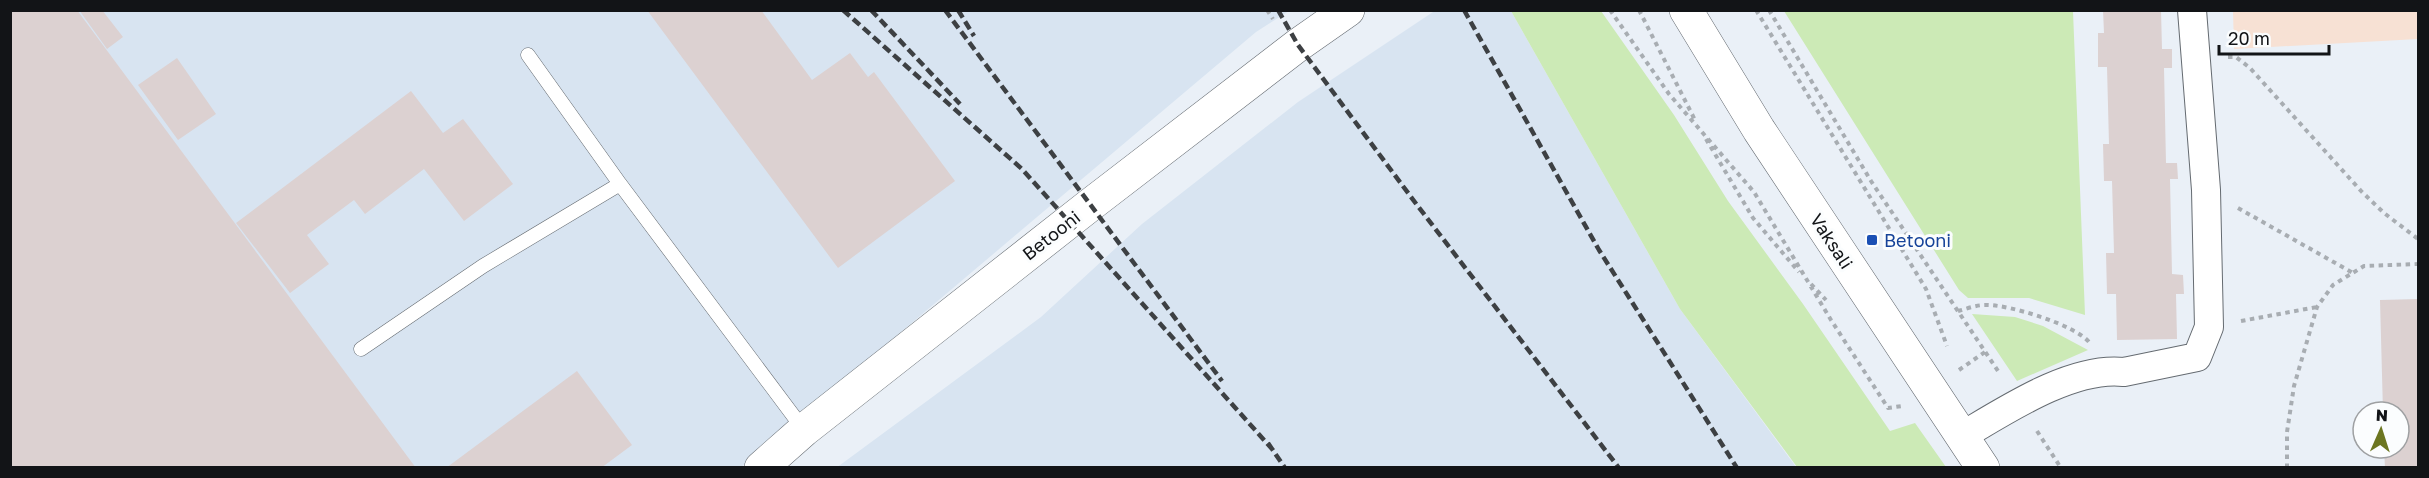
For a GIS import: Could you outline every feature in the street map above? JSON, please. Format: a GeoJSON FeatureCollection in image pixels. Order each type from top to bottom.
{"type":"FeatureCollection","features":[{"type":"Feature","properties":{"kind":"street","name":"Betooni"},"geometry":{"type":"LineString","coordinates":[[760,468],[804,430],[1090,205],[1298,45],[1348,10]]}},
{"type":"Feature","properties":{"kind":"street","name":"Vaksali"},"geometry":{"type":"LineString","coordinates":[[1686,10],[1759,130],[1983,468]]}},
{"type":"Feature","properties":{"kind":"street"},"geometry":{"type":"LineString","coordinates":[[1962,436],[2019,402],[2073,379],[2115,371],[2124,372],[2197,357],[2209,327],[2206,190],[2192,10]]}},
{"type":"Feature","properties":{"kind":"lane"},"geometry":{"type":"LineString","coordinates":[[528,55],[620,184],[804,430]]}},
{"type":"Feature","properties":{"kind":"lane"},"geometry":{"type":"LineString","coordinates":[[361,349],[483,266],[620,184]]}},
{"type":"Feature","properties":{"kind":"path"},"geometry":{"type":"LineString","coordinates":[[1610,10],[1669,94]]}},
{"type":"Feature","properties":{"kind":"path"},"geometry":{"type":"LineString","coordinates":[[1639,10],[1671,74]]}},
{"type":"Feature","properties":{"kind":"path"},"geometry":{"type":"LineString","coordinates":[[1756,10],[1926,289],[1949,351]]}},
{"type":"Feature","properties":{"kind":"path"},"geometry":{"type":"LineString","coordinates":[[1769,10],[1872,181],[2061,468]]}},
{"type":"Feature","properties":{"kind":"path"},"geometry":{"type":"LineString","coordinates":[[2195,55],[2236,57],[2250,68],[2362,192],[2384,213],[2418,238]]}},
{"type":"Feature","properties":{"kind":"path"},"geometry":{"type":"LineString","coordinates":[[2206,190],[2353,273]]}},
{"type":"Feature","properties":{"kind":"path"},"geometry":{"type":"LineString","coordinates":[[2287,468],[2287,432],[2294,386],[2317,307],[2333,285],[2364,266],[2418,264]]}},
{"type":"Feature","properties":{"kind":"path"},"geometry":{"type":"LineString","coordinates":[[1958,311],[1985,305],[2021,311],[2070,327],[2083,335],[2115,371]]}},
{"type":"Feature","properties":{"kind":"path"},"geometry":{"type":"LineString","coordinates":[[2209,327],[2317,307]]}},
{"type":"Feature","properties":{"kind":"path"},"geometry":{"type":"LineString","coordinates":[[1953,361],[1957,371]]}},
{"type":"Feature","properties":{"kind":"shaded area"},"geometry":{"type":"Polygon","coordinates":[[[1436,10],[1511,11],[1680,309],[1796,467],[836,468],[1041,317],[1142,224],[1298,102],[1436,10]]]}},
{"type":"Feature","properties":{"kind":"shaded area"},"geometry":{"type":"Polygon","coordinates":[[[10,11],[1289,11],[1256,32],[740,468],[11,467],[10,11]]]}},
{"type":"Feature","properties":{"kind":"shaded area"},"geometry":{"type":"Polygon","coordinates":[[[2233,11],[2418,11],[2418,39],[2234,49],[2233,11]]]}},
{"type":"Feature","properties":{"kind":"green space"},"geometry":{"type":"Polygon","coordinates":[[[1511,11],[1601,11],[1674,115],[1728,201],[1803,304],[1890,431],[1915,423],[1946,467],[1797,467],[1680,309],[1511,11]]]}},
{"type":"Feature","properties":{"kind":"green space"},"geometry":{"type":"Polygon","coordinates":[[[1784,11],[2073,11],[2085,315],[2029,298],[1968,298],[1959,290],[1784,11]]]}},
{"type":"Feature","properties":{"kind":"green space"},"geometry":{"type":"Polygon","coordinates":[[[1972,314],[2015,317],[2043,326],[2088,350],[2017,381],[1972,314]]]}},
{"type":"Feature","properties":{"kind":"building"},"geometry":{"type":"Polygon","coordinates":[[[10,10],[77,10],[416,468],[10,468],[10,10]]]}},
{"type":"Feature","properties":{"kind":"building"},"geometry":{"type":"Polygon","coordinates":[[[79,10],[102,10],[123,37],[107,49],[79,10]]]}},
{"type":"Feature","properties":{"kind":"building"},"geometry":{"type":"Polygon","coordinates":[[[647,10],[761,10],[812,80],[850,53],[868,77],[874,72],[955,181],[838,268],[647,10]]]}},
{"type":"Feature","properties":{"kind":"building"},"geometry":{"type":"Polygon","coordinates":[[[2103,10],[2161,10],[2162,49],[2172,49],[2172,68],[2164,68],[2166,163],[2177,163],[2178,179],[2170,179],[2172,274],[2183,275],[2184,294],[2176,294],[2177,339],[2117,340],[2116,294],[2107,294],[2106,253],[2114,253],[2112,181],[2104,181],[2103,144],[2109,144],[2107,67],[2098,67],[2098,33],[2104,33],[2103,10]]]}},
{"type":"Feature","properties":{"kind":"building"},"geometry":{"type":"Polygon","coordinates":[[[177,58],[216,114],[178,140],[138,85],[177,58]]]}},
{"type":"Feature","properties":{"kind":"building"},"geometry":{"type":"Polygon","coordinates":[[[411,91],[443,133],[463,119],[513,184],[464,221],[424,169],[365,214],[354,200],[307,235],[329,264],[290,293],[236,223],[411,91]]]}},
{"type":"Feature","properties":{"kind":"building"},"geometry":{"type":"Polygon","coordinates":[[[2418,299],[2418,468],[2385,468],[2385,460],[2411,460],[2411,400],[2383,400],[2380,300],[2418,299]]]}},
{"type":"Feature","properties":{"kind":"building"},"geometry":{"type":"Polygon","coordinates":[[[577,371],[632,445],[601,468],[446,468],[577,371]]]}},
{"type":"Feature","properties":{"kind":"railway"},"geometry":{"type":"LineString","coordinates":[[843,10],[1022,169],[1273,450]]}},
{"type":"Feature","properties":{"kind":"railway"},"geometry":{"type":"LineString","coordinates":[[871,10],[960,104]]}},
{"type":"Feature","properties":{"kind":"railway"},"geometry":{"type":"LineString","coordinates":[[945,10],[1222,381]]}},
{"type":"Feature","properties":{"kind":"railway"},"geometry":{"type":"LineString","coordinates":[[958,10],[974,36]]}},
{"type":"Feature","properties":{"kind":"railway"},"geometry":{"type":"LineString","coordinates":[[1278,10],[1298,45],[1417,205],[1619,468]]}},
{"type":"Feature","properties":{"kind":"railway"},"geometry":{"type":"LineString","coordinates":[[1464,10],[1599,250],[1737,468]]}},
{"type":"Feature","properties":{"kind":"railway"},"geometry":{"type":"LineString","coordinates":[[1268,443],[1285,468]]}},
{"type":"Feature","properties":{"kind":"place","name":"Betooni"},"geometry":{"type":"Point","coordinates":[1872,240]}}]}
